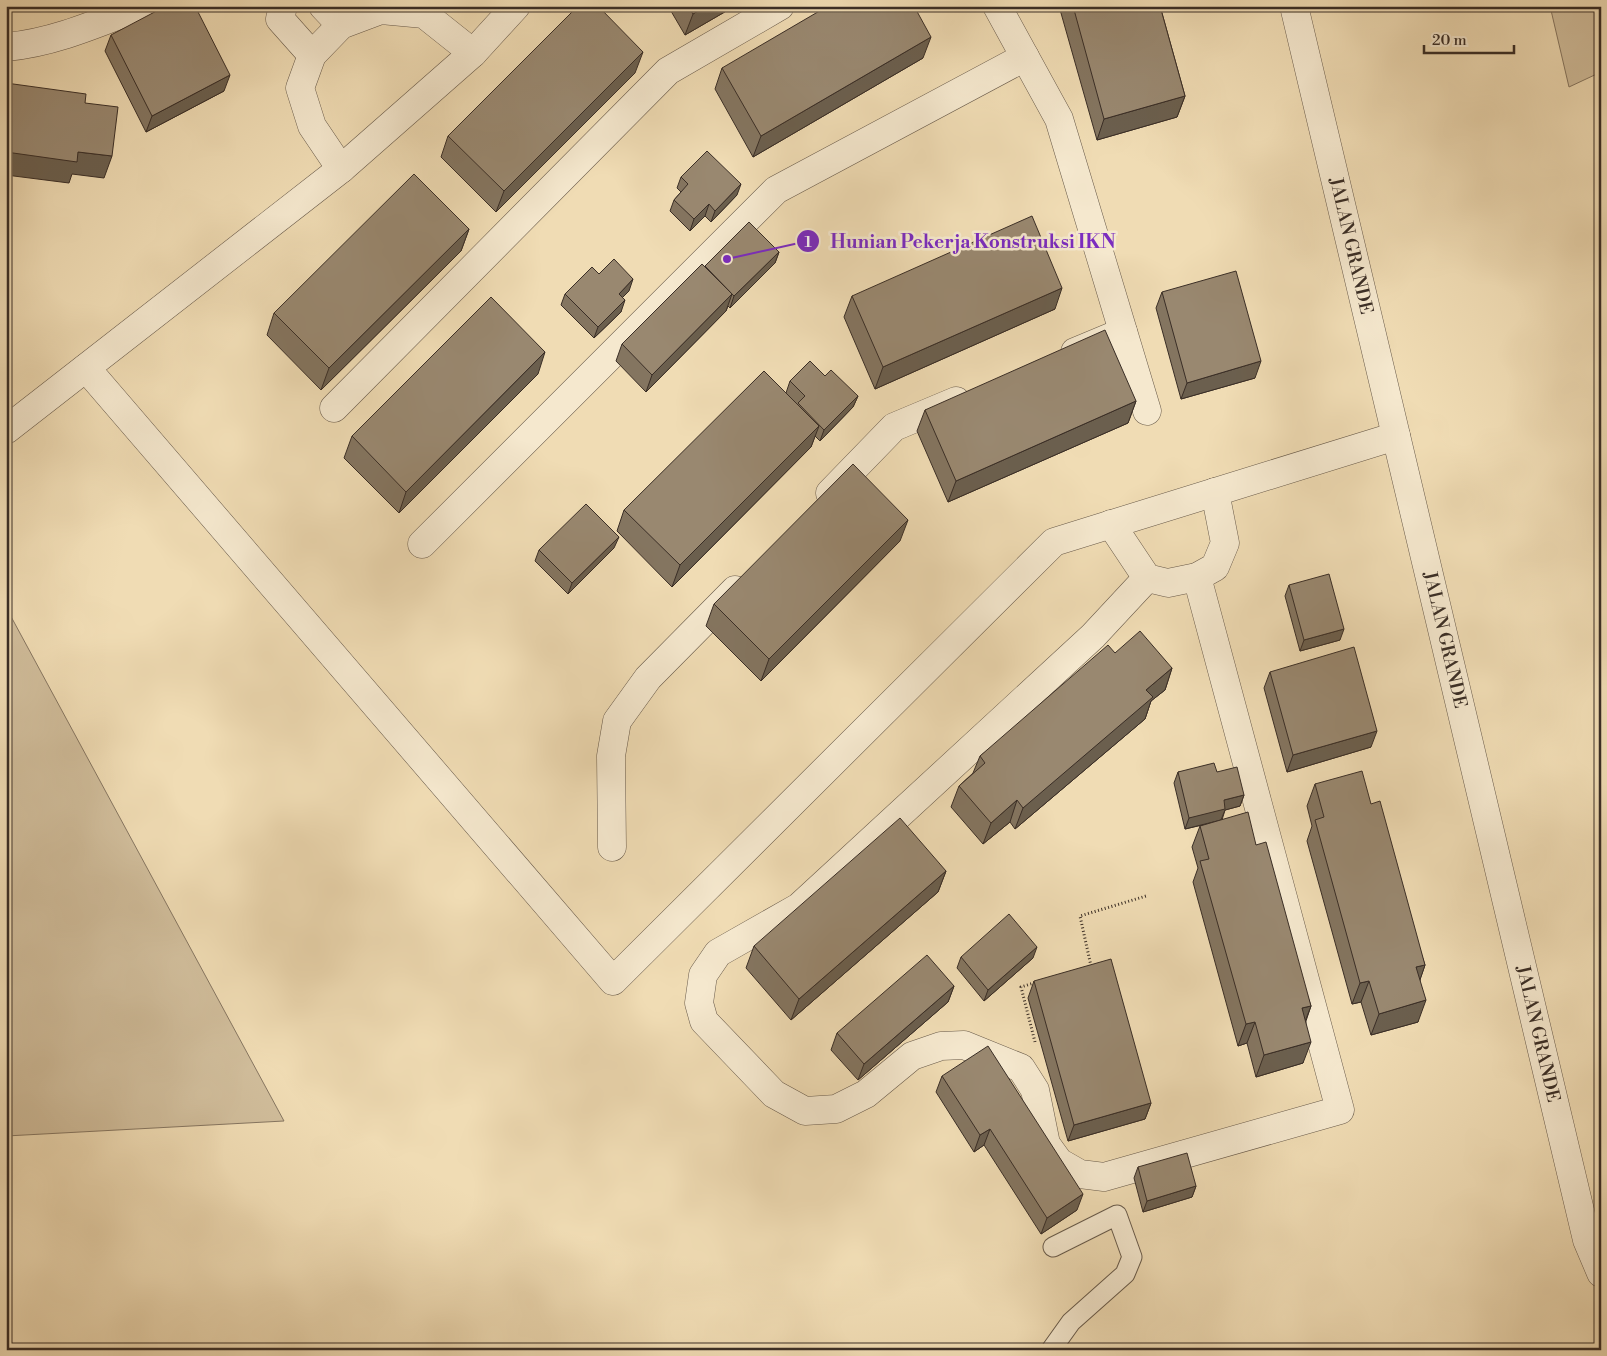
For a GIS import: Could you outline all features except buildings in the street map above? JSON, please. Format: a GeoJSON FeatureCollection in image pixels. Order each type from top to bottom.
{"type":"FeatureCollection","features":[{"type":"Feature","properties":{"kind":"street"},"geometry":{"type":"LineString","coordinates":[[6,47],[28,45],[76,31],[142,6]]}},
{"type":"Feature","properties":{"kind":"street"},"geometry":{"type":"LineString","coordinates":[[283,6],[280,19],[312,55]]}},
{"type":"Feature","properties":{"kind":"street"},"geometry":{"type":"LineString","coordinates":[[6,430],[341,169],[473,53],[516,6]]}},
{"type":"Feature","properties":{"kind":"street"},"geometry":{"type":"LineString","coordinates":[[334,408],[668,71],[780,6]]}},
{"type":"Feature","properties":{"kind":"street"},"geometry":{"type":"LineString","coordinates":[[997,6],[1059,119],[1147,412]]}},
{"type":"Feature","properties":{"kind":"street","name":"JALAN GRANDE"},"geometry":{"type":"LineString","coordinates":[[1294,6],[1587,1240],[1601,1272]]}},
{"type":"Feature","properties":{"kind":"street"},"geometry":{"type":"LineString","coordinates":[[341,169],[312,126],[300,88],[312,55],[332,15],[381,10],[424,14],[473,53]]}},
{"type":"Feature","properties":{"kind":"street"},"geometry":{"type":"LineString","coordinates":[[422,544],[776,190],[1025,57]]}},
{"type":"Feature","properties":{"kind":"street"},"geometry":{"type":"LineString","coordinates":[[1050,363],[1123,332]]}},
{"type":"Feature","properties":{"kind":"street"},"geometry":{"type":"LineString","coordinates":[[86,368],[613,981],[1054,542],[1396,436]]}},
{"type":"Feature","properties":{"kind":"street"},"geometry":{"type":"LineString","coordinates":[[812,511],[894,427],[976,393]]}},
{"type":"Feature","properties":{"kind":"street"},"geometry":{"type":"LineString","coordinates":[[1110,524],[1147,578],[1168,583],[1197,577],[1215,566],[1225,543],[1215,492]]}},
{"type":"Feature","properties":{"kind":"street"},"geometry":{"type":"LineString","coordinates":[[612,847],[611,756],[617,721],[648,678],[751,574]]}},
{"type":"Feature","properties":{"kind":"street"},"geometry":{"type":"LineString","coordinates":[[1147,578],[1093,636],[799,907],[718,953],[703,975],[699,1003],[704,1022],[774,1094],[805,1111],[836,1109],[866,1094],[912,1056],[941,1046],[964,1045],[1021,1068],[1035,1090],[1046,1144],[1059,1162],[1080,1174],[1104,1177],[1340,1110],[1197,577]]}},
{"type":"Feature","properties":{"kind":"lane"},"geometry":{"type":"LineString","coordinates":[[1051,1350],[1072,1322],[1125,1274],[1132,1257],[1117,1216],[1053,1247]]}},
{"type":"Feature","properties":{"kind":"path"},"geometry":{"type":"LineString","coordinates":[[1083,969],[1092,966],[1080,916],[1146,896]]}},
{"type":"Feature","properties":{"kind":"path"},"geometry":{"type":"LineString","coordinates":[[1036,1044],[1021,987],[1039,982]]}},
{"type":"Feature","properties":{"kind":"shaded area"},"geometry":{"type":"Polygon","coordinates":[[[1550,6],[1601,6],[1601,72],[1569,87],[1550,6]]]}},
{"type":"Feature","properties":{"kind":"shaded area"},"geometry":{"type":"Polygon","coordinates":[[[8,611],[284,1121],[6,1136],[8,611]]]}},
{"type":"Feature","properties":{"kind":"place","name":"Hunian Pekerja Konstruksi IKN"},"geometry":{"type":"Point","coordinates":[727,259]}}]}
